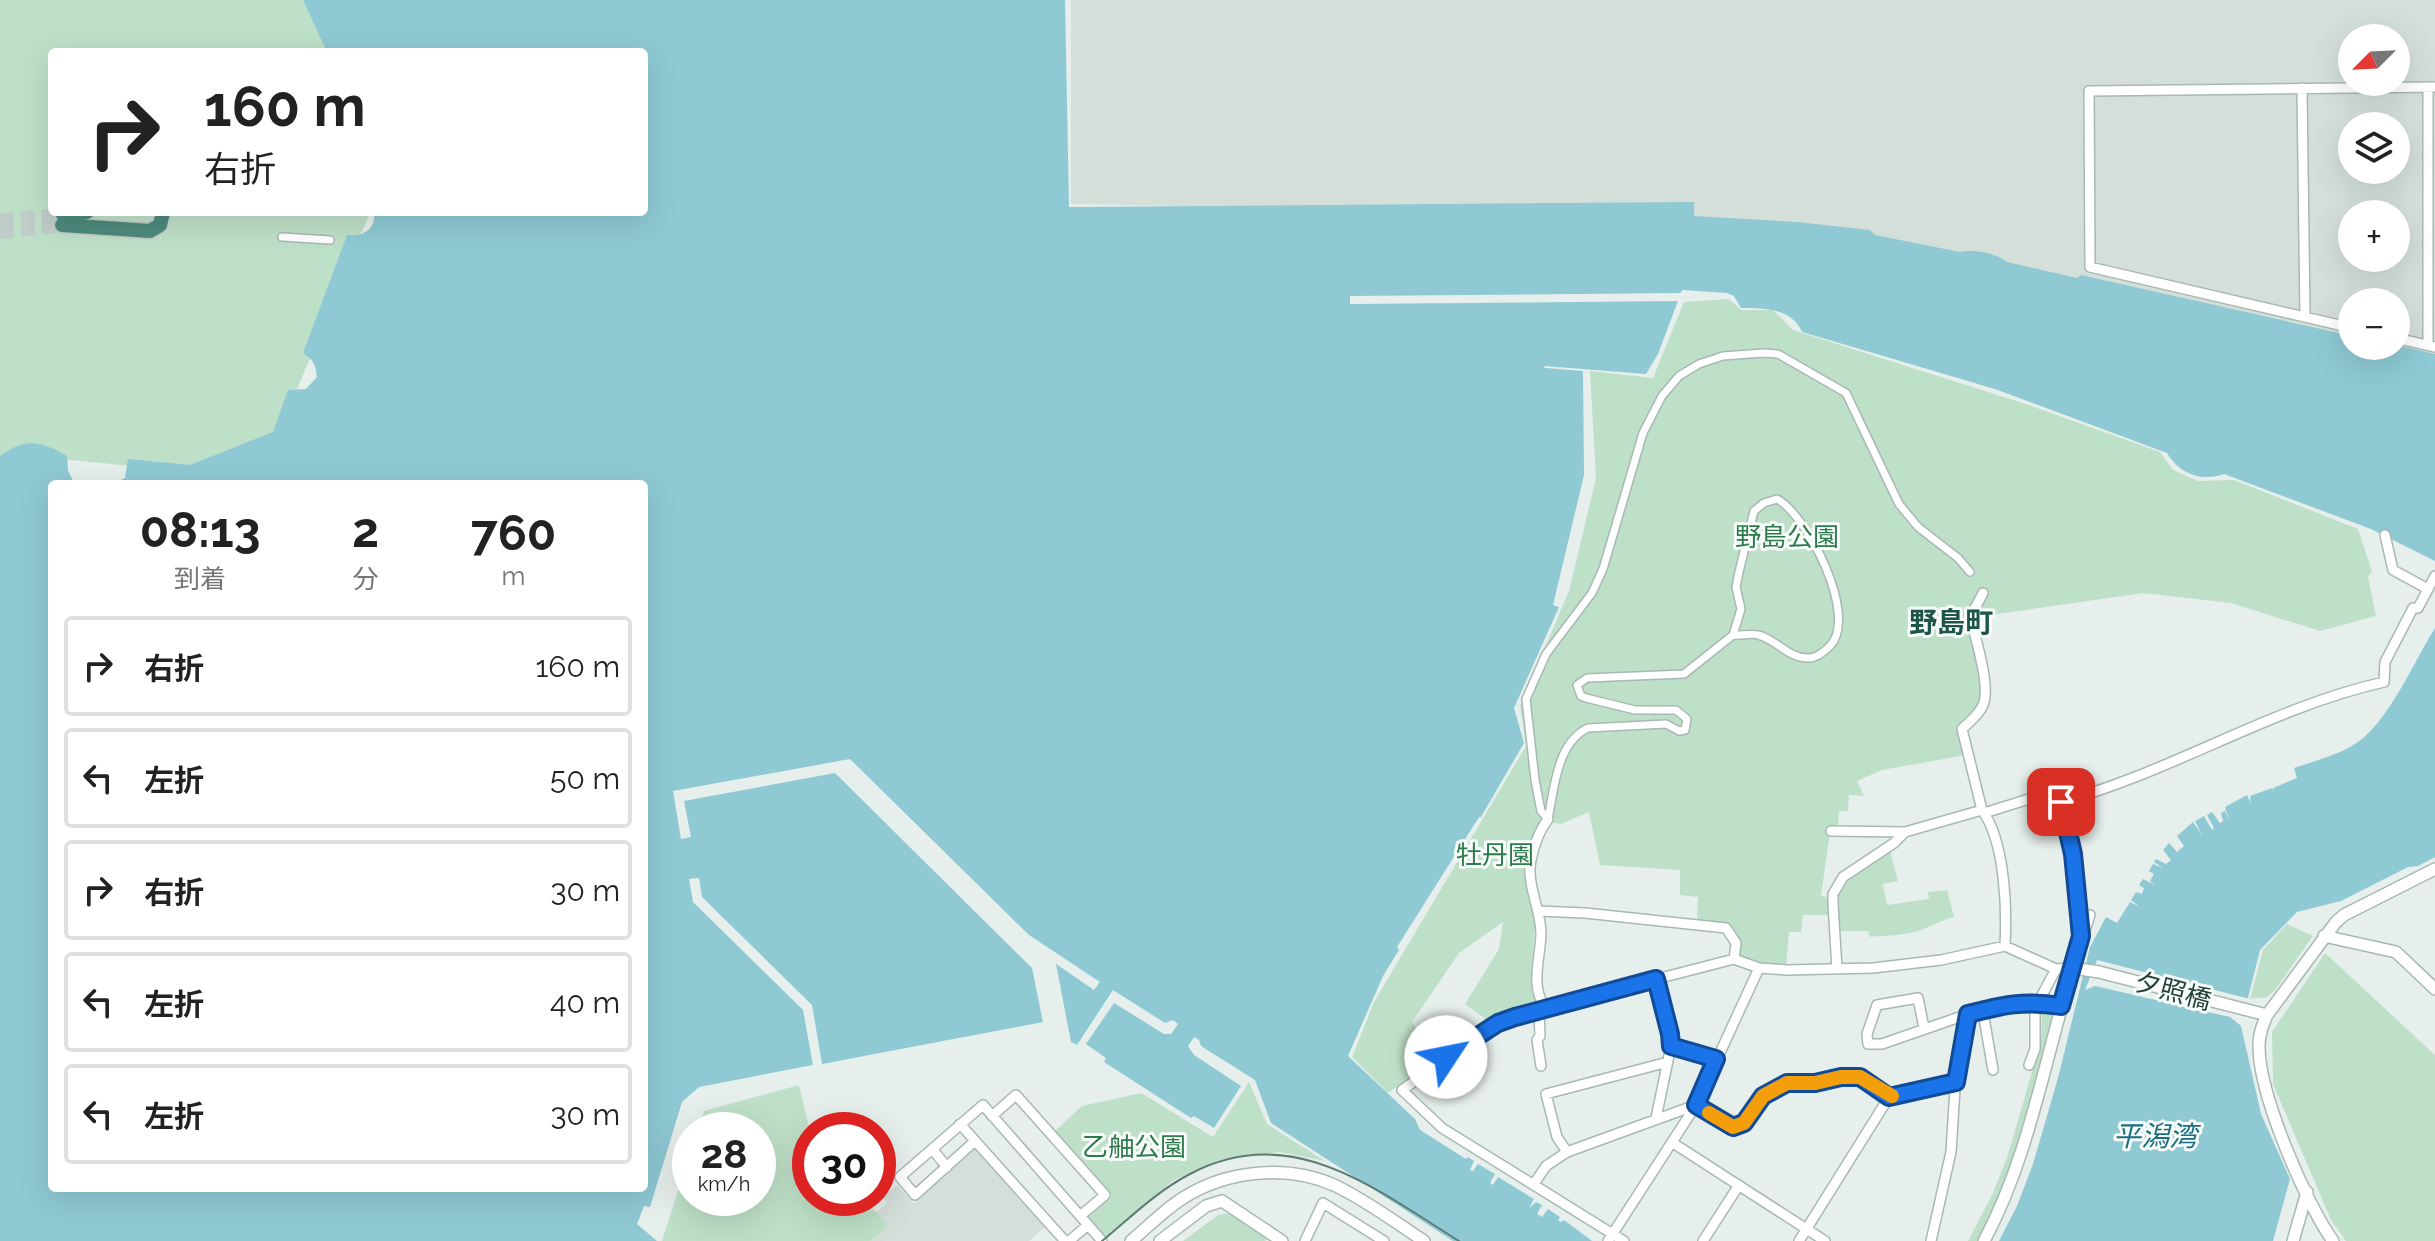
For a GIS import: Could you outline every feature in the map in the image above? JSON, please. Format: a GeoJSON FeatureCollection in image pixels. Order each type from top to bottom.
{"type":"FeatureCollection","features":[{"type":"Feature","properties":{"kind":"highway"},"geometry":{"type":"LineString","coordinates":[[75,216],[63,220],[150,231],[160,225],[162,216]]}},
{"type":"Feature","properties":{"kind":"street"},"geometry":{"type":"LineString","coordinates":[[2338,325],[2090,267],[2089,91],[2431,87],[2432,346],[2410,341]]}},
{"type":"Feature","properties":{"kind":"street"},"geometry":{"type":"LineString","coordinates":[[2302,88],[2305,317]]}},
{"type":"Feature","properties":{"kind":"street"},"geometry":{"type":"LineString","coordinates":[[282,237],[330,240]]}},
{"type":"Feature","properties":{"kind":"street"},"geometry":{"type":"LineString","coordinates":[[1548,819],[1541,811],[1535,780],[1526,699],[1546,654],[1592,593],[1603,569],[1643,433],[1662,396],[1679,376],[1699,364],[1723,356],[1778,354],[1846,393],[1899,504],[1918,527],[1958,558],[1970,572]]}},
{"type":"Feature","properties":{"kind":"street"},"geometry":{"type":"LineString","coordinates":[[1541,1066],[1537,1040],[1542,1009],[1536,976],[1541,934],[1530,873],[1540,831],[1548,819],[1564,753],[1577,732],[1588,728],[1666,724],[1682,732],[1687,726],[1684,714],[1676,710],[1635,710],[1581,696],[1577,690],[1579,682],[1587,678],[1684,674],[1733,635],[1741,609],[1736,587],[1754,511],[1764,503],[1777,499],[1795,515],[1828,569],[1839,606],[1834,641],[1823,653],[1810,658],[1796,656],[1757,634],[1733,635]]}},
{"type":"Feature","properties":{"kind":"street"},"geometry":{"type":"LineString","coordinates":[[2385,535],[2393,570],[2428,589]]}},
{"type":"Feature","properties":{"kind":"street"},"geometry":{"type":"LineString","coordinates":[[2061,802],[2128,780],[2354,689],[2384,682],[2385,662],[2390,651],[2413,608],[2418,608],[2435,576]]}},
{"type":"Feature","properties":{"kind":"street"},"geometry":{"type":"LineString","coordinates":[[1983,593],[1972,614],[1972,622],[1985,702],[1962,729],[2002,873],[2007,909],[2005,946]]}},
{"type":"Feature","properties":{"kind":"street"},"geometry":{"type":"LineString","coordinates":[[1831,831],[1905,832],[2042,795],[2053,795],[2061,802],[2073,854],[2081,936]]}},
{"type":"Feature","properties":{"kind":"street"},"geometry":{"type":"LineString","coordinates":[[1837,969],[1833,904],[1838,884],[1843,877],[1894,843],[1905,832]]}},
{"type":"Feature","properties":{"kind":"street"},"geometry":{"type":"LineString","coordinates":[[2333,1241],[2307,1192],[2264,1086],[2260,1031],[2267,1015],[2324,936],[2344,915],[2435,869]]}},
{"type":"Feature","properties":{"kind":"street"},"geometry":{"type":"LineString","coordinates":[[1538,911],[1726,928],[1736,943],[1734,959]]}},
{"type":"Feature","properties":{"kind":"street"},"geometry":{"type":"LineString","coordinates":[[1984,1241],[2000,1211],[2022,1154],[2061,1006],[2090,915]]}},
{"type":"Feature","properties":{"kind":"street"},"geometry":{"type":"LineString","coordinates":[[2324,936],[2396,952],[2435,989]]}},
{"type":"Feature","properties":{"kind":"street"},"geometry":{"type":"LineString","coordinates":[[1624,1241],[1610,1237],[1534,1184],[1442,1128],[1402,1090],[1498,1023],[1734,959],[1759,968],[1904,966],[2005,946],[2056,969],[2073,968]]}},
{"type":"Feature","properties":{"kind":"street"},"geometry":{"type":"LineString","coordinates":[[1610,1237],[1696,1105],[1759,968]]}},
{"type":"Feature","properties":{"kind":"street","name":"夕照橋"},"geometry":{"type":"LineString","coordinates":[[2073,968],[2267,1015]]}},
{"type":"Feature","properties":{"kind":"street"},"geometry":{"type":"LineString","coordinates":[[2029,1065],[2035,1049],[2035,1008],[2056,969]]}},
{"type":"Feature","properties":{"kind":"street"},"geometry":{"type":"LineString","coordinates":[[1656,979],[1671,1046],[1656,1118]]}},
{"type":"Feature","properties":{"kind":"street"},"geometry":{"type":"LineString","coordinates":[[1924,1028],[1918,998],[1877,1005],[1867,1034],[1868,1044],[1882,1044],[1968,1014],[2012,1003],[2038,1002],[2061,1006]]}},
{"type":"Feature","properties":{"kind":"street"},"geometry":{"type":"LineString","coordinates":[[1983,1012],[1993,1070]]}},
{"type":"Feature","properties":{"kind":"street"},"geometry":{"type":"LineString","coordinates":[[1931,1241],[1951,1152],[1956,1082],[1968,1014]]}},
{"type":"Feature","properties":{"kind":"street"},"geometry":{"type":"LineString","coordinates":[[1671,1046],[1716,1059]]}},
{"type":"Feature","properties":{"kind":"street"},"geometry":{"type":"LineString","coordinates":[[1567,1152],[1557,1137],[1546,1094],[1668,1062]]}},
{"type":"Feature","properties":{"kind":"street"},"geometry":{"type":"LineString","coordinates":[[1534,1184],[1546,1166],[1567,1152],[1696,1105],[1733,1127],[1744,1123],[1763,1096],[1787,1083],[1860,1077],[1889,1097]]}},
{"type":"Feature","properties":{"kind":"street"},"geometry":{"type":"LineString","coordinates":[[1799,1241],[1889,1097],[1956,1082]]}},
{"type":"Feature","properties":{"kind":"street"},"geometry":{"type":"LineString","coordinates":[[992,1116],[1016,1095],[1105,1195],[1080,1216]]}},
{"type":"Feature","properties":{"kind":"street"},"geometry":{"type":"LineString","coordinates":[[975,1141],[915,1195],[900,1177],[983,1105],[1102,1241]]}},
{"type":"Feature","properties":{"kind":"street"},"geometry":{"type":"LineString","coordinates":[[960,1124],[1067,1241],[1088,1225]]}},
{"type":"Feature","properties":{"kind":"street"},"geometry":{"type":"LineString","coordinates":[[1673,1143],[1825,1241]]}},
{"type":"Feature","properties":{"kind":"street"},"geometry":{"type":"LineString","coordinates":[[932,1149],[947,1167]]}},
{"type":"Feature","properties":{"kind":"street"},"geometry":{"type":"LineString","coordinates":[[1131,1241],[1184,1198],[1205,1187],[1246,1174],[1264,1173],[1308,1177],[1333,1185],[1424,1241]]}},
{"type":"Feature","properties":{"kind":"street"},"geometry":{"type":"LineString","coordinates":[[1703,1241],[1739,1185]]}},
{"type":"Feature","properties":{"kind":"street"},"geometry":{"type":"LineString","coordinates":[[2293,1241],[2307,1192]]}},
{"type":"Feature","properties":{"kind":"street"},"geometry":{"type":"LineString","coordinates":[[1160,1241],[1206,1206],[1222,1201],[1282,1241]]}},
{"type":"Feature","properties":{"kind":"street"},"geometry":{"type":"LineString","coordinates":[[1305,1241],[1323,1203],[1384,1241]]}},
{"type":"Feature","properties":{"kind":"shaded area"},"geometry":{"type":"Polygon","coordinates":[[[1071,0],[2435,0],[2435,355],[2410,349],[2410,288],[2338,288],[2338,336],[1695,216],[1071,204],[1071,0]]]}},
{"type":"Feature","properties":{"kind":"shaded area"},"geometry":{"type":"Polygon","coordinates":[[[978,1147],[1047,1225],[1029,1241],[866,1241],[873,1216],[896,1216],[897,1185],[914,1204],[978,1147]]]}},
{"type":"Feature","properties":{"kind":"green space"},"geometry":{"type":"Polygon","coordinates":[[[0,0],[313,0],[333,48],[48,48],[48,216],[368,216],[277,438],[190,472],[32,456],[0,489],[0,0]]]}},
{"type":"Feature","properties":{"kind":"green space","name":"野島公園"},"geometry":{"type":"Polygon","coordinates":[[[1729,299],[1741,310],[1773,310],[1793,330],[2026,404],[2160,452],[2173,470],[2198,481],[2234,480],[2358,529],[2372,571],[2368,577],[2376,616],[2320,631],[2231,603],[2143,593],[1969,618],[1982,701],[1974,715],[1960,727],[1966,755],[1882,770],[1857,781],[1864,796],[1849,795],[1848,811],[1839,811],[1838,830],[1830,832],[1821,896],[1829,897],[1830,915],[1803,915],[1801,932],[1789,932],[1786,966],[1760,964],[1739,955],[1726,925],[1697,922],[1698,897],[1680,895],[1680,870],[1600,865],[1589,812],[1561,824],[1540,821],[1524,870],[1535,923],[1531,976],[1536,1005],[1491,1023],[1465,1004],[1499,949],[1503,922],[1459,953],[1412,1022],[1434,1061],[1388,1093],[1352,1057],[1374,1002],[1526,746],[1520,706],[1569,591],[1596,478],[1590,371],[1653,378],[1684,302],[1729,299]]]}},
{"type":"Feature","properties":{"kind":"green space"},"geometry":{"type":"Polygon","coordinates":[[[1890,851],[1898,881],[1883,884],[1887,905],[1929,899],[1928,892],[1947,890],[1954,917],[1904,934],[1870,937],[1868,931],[1839,931],[1835,900],[1843,881],[1890,851]]]}},
{"type":"Feature","properties":{"kind":"green space"},"geometry":{"type":"Polygon","coordinates":[[[2287,924],[2313,936],[2275,990],[2267,997],[2250,999],[2263,950],[2287,924]]]}},
{"type":"Feature","properties":{"kind":"green space"},"geometry":{"type":"Polygon","coordinates":[[[2325,953],[2435,1055],[2435,1241],[2346,1241],[2331,1220],[2273,1084],[2272,1032],[2325,953]]]}},
{"type":"Feature","properties":{"kind":"green space"},"geometry":{"type":"Polygon","coordinates":[[[2042,1009],[2055,1012],[2023,1129],[1992,1213],[1978,1241],[1968,1241],[2007,1158],[2041,1041],[2042,1009]]]}},
{"type":"Feature","properties":{"kind":"green space","name":"乙舳公園"},"geometry":{"type":"Polygon","coordinates":[[[1249,1082],[1267,1124],[1325,1161],[1280,1152],[1219,1160],[1174,1180],[1105,1238],[1086,1216],[1110,1194],[1054,1132],[1082,1106],[1141,1093],[1213,1137],[1249,1082]]]}},
{"type":"Feature","properties":{"kind":"green space"},"geometry":{"type":"Polygon","coordinates":[[[799,1085],[805,1112],[792,1112],[792,1216],[879,1216],[888,1226],[870,1241],[662,1241],[672,1210],[672,1216],[776,1216],[776,1112],[704,1111],[799,1085]]]}},
{"type":"Feature","properties":{"kind":"green space"},"geometry":{"type":"Polygon","coordinates":[[[1231,1213],[1268,1238],[1265,1241],[1183,1241],[1218,1215],[1231,1213]]]}},
{"type":"Feature","properties":{"kind":"water"},"geometry":{"type":"Polygon","coordinates":[[[303,0],[1065,0],[1069,207],[1694,202],[1694,216],[1870,230],[1875,235],[1960,252],[1984,252],[2007,262],[2077,278],[2081,275],[2338,333],[2338,360],[2410,360],[2410,348],[2435,354],[2435,561],[2371,529],[2224,474],[2208,477],[2192,474],[2178,466],[2167,453],[1995,389],[1802,332],[1784,314],[1768,309],[1741,308],[1734,296],[1727,293],[1683,290],[1680,293],[1350,296],[1350,304],[1678,301],[1658,354],[1646,374],[1544,366],[1583,371],[1584,475],[1553,605],[1559,607],[1514,708],[1524,743],[1481,817],[1397,947],[1399,950],[1383,976],[1348,1056],[1415,1119],[1420,1130],[1474,1161],[1470,1170],[1473,1171],[1478,1164],[1495,1174],[1490,1183],[1493,1185],[1498,1177],[1534,1199],[1529,1208],[1536,1202],[1542,1205],[1537,1214],[1542,1217],[1548,1209],[1560,1217],[1558,1220],[1564,1220],[1592,1241],[1453,1241],[1271,1123],[1255,1080],[1201,1046],[1194,1037],[1188,1046],[1194,1055],[1241,1086],[1214,1128],[1194,1116],[1191,1118],[1104,1062],[1106,1058],[1086,1044],[1114,1003],[1164,1034],[1171,1034],[1178,1024],[1173,1020],[1165,1023],[1113,990],[1077,1045],[1071,1042],[1056,964],[1094,990],[1100,982],[1029,935],[850,759],[673,791],[681,839],[691,837],[684,801],[835,773],[1032,968],[1043,1022],[822,1064],[812,1005],[702,897],[699,878],[689,879],[693,902],[803,1010],[813,1065],[699,1087],[682,1102],[679,1112],[672,1112],[672,1135],[650,1207],[644,1206],[637,1224],[657,1241],[0,1241],[0,456],[18,446],[34,443],[67,456],[68,471],[73,480],[48,480],[48,1192],[648,1192],[648,480],[121,480],[125,478],[128,459],[190,465],[273,432],[288,390],[306,389],[317,377],[313,363],[303,353],[347,235],[367,231],[374,216],[648,216],[648,48],[325,48],[303,0]]]}},
{"type":"Feature","properties":{"kind":"water","name":"平潟湾"},"geometry":{"type":"Polygon","coordinates":[[[2435,628],[2435,857],[2341,901],[2297,912],[2260,950],[2241,1026],[2261,1114],[2290,1179],[2273,1241],[1999,1241],[2033,1164],[2090,947],[2106,917],[2117,923],[2130,902],[2140,907],[2131,900],[2136,892],[2142,894],[2144,888],[2139,885],[2143,879],[2155,885],[2150,881],[2154,874],[2149,871],[2153,864],[2163,868],[2154,862],[2156,859],[2166,864],[2171,860],[2163,850],[2169,843],[2177,852],[2184,846],[2177,836],[2193,822],[2202,835],[2195,821],[2204,816],[2212,830],[2214,828],[2207,815],[2212,812],[2220,823],[2223,821],[2221,813],[2225,811],[2229,820],[2225,807],[2247,795],[2251,803],[2250,796],[2272,788],[2274,792],[2273,788],[2297,778],[2294,768],[2339,752],[2363,738],[2393,702],[2435,628]]]}},
{"type":"Feature","properties":{"kind":"pier"},"geometry":{"type":"Polygon","coordinates":[[[2097,960],[2250,999],[2245,1029],[2230,1017],[2095,986],[2085,990],[2097,960]]]}},
{"type":"Feature","properties":{"kind":"tunnel"},"geometry":{"type":"LineString","coordinates":[[0,220],[50,216]]}},
{"type":"Feature","properties":{"kind":"tunnel"},"geometry":{"type":"LineString","coordinates":[[0,232],[62,225]]}},
{"type":"Feature","properties":{"kind":"tram line"},"geometry":{"type":"LineString","coordinates":[[1102,1241],[1155,1197],[1190,1174],[1227,1159],[1263,1154],[1297,1158],[1331,1168],[1396,1201],[1459,1241]]}},
{"type":"Feature","properties":{"kind":"slow traffic"},"geometry":{"type":"LineString","coordinates":[[1709,1113],[1733,1127],[1741,1125],[1763,1096],[1778,1086],[1847,1076],[1868,1080],[1889,1097],[1892,1096]]}},
{"type":"Feature","properties":{"kind":"district","name":"野島町"},"geometry":{"type":"Point","coordinates":[1951,622]}},
{"type":"Feature","properties":{"kind":"route"},"geometry":{"type":"LineString","coordinates":[[1446,1057],[1498,1023],[1656,979],[1671,1046],[1716,1059],[1696,1105],[1733,1127],[1744,1123],[1763,1096],[1787,1083],[1860,1077],[1889,1097],[1956,1082],[1968,1014],[2012,1003],[2038,1002],[2061,1006],[2081,936],[2073,854],[2061,802]]}},
{"type":"Feature","properties":{"kind":"park label","name":"牡丹園"},"geometry":{"type":"Point","coordinates":[1495,855]}}]}
